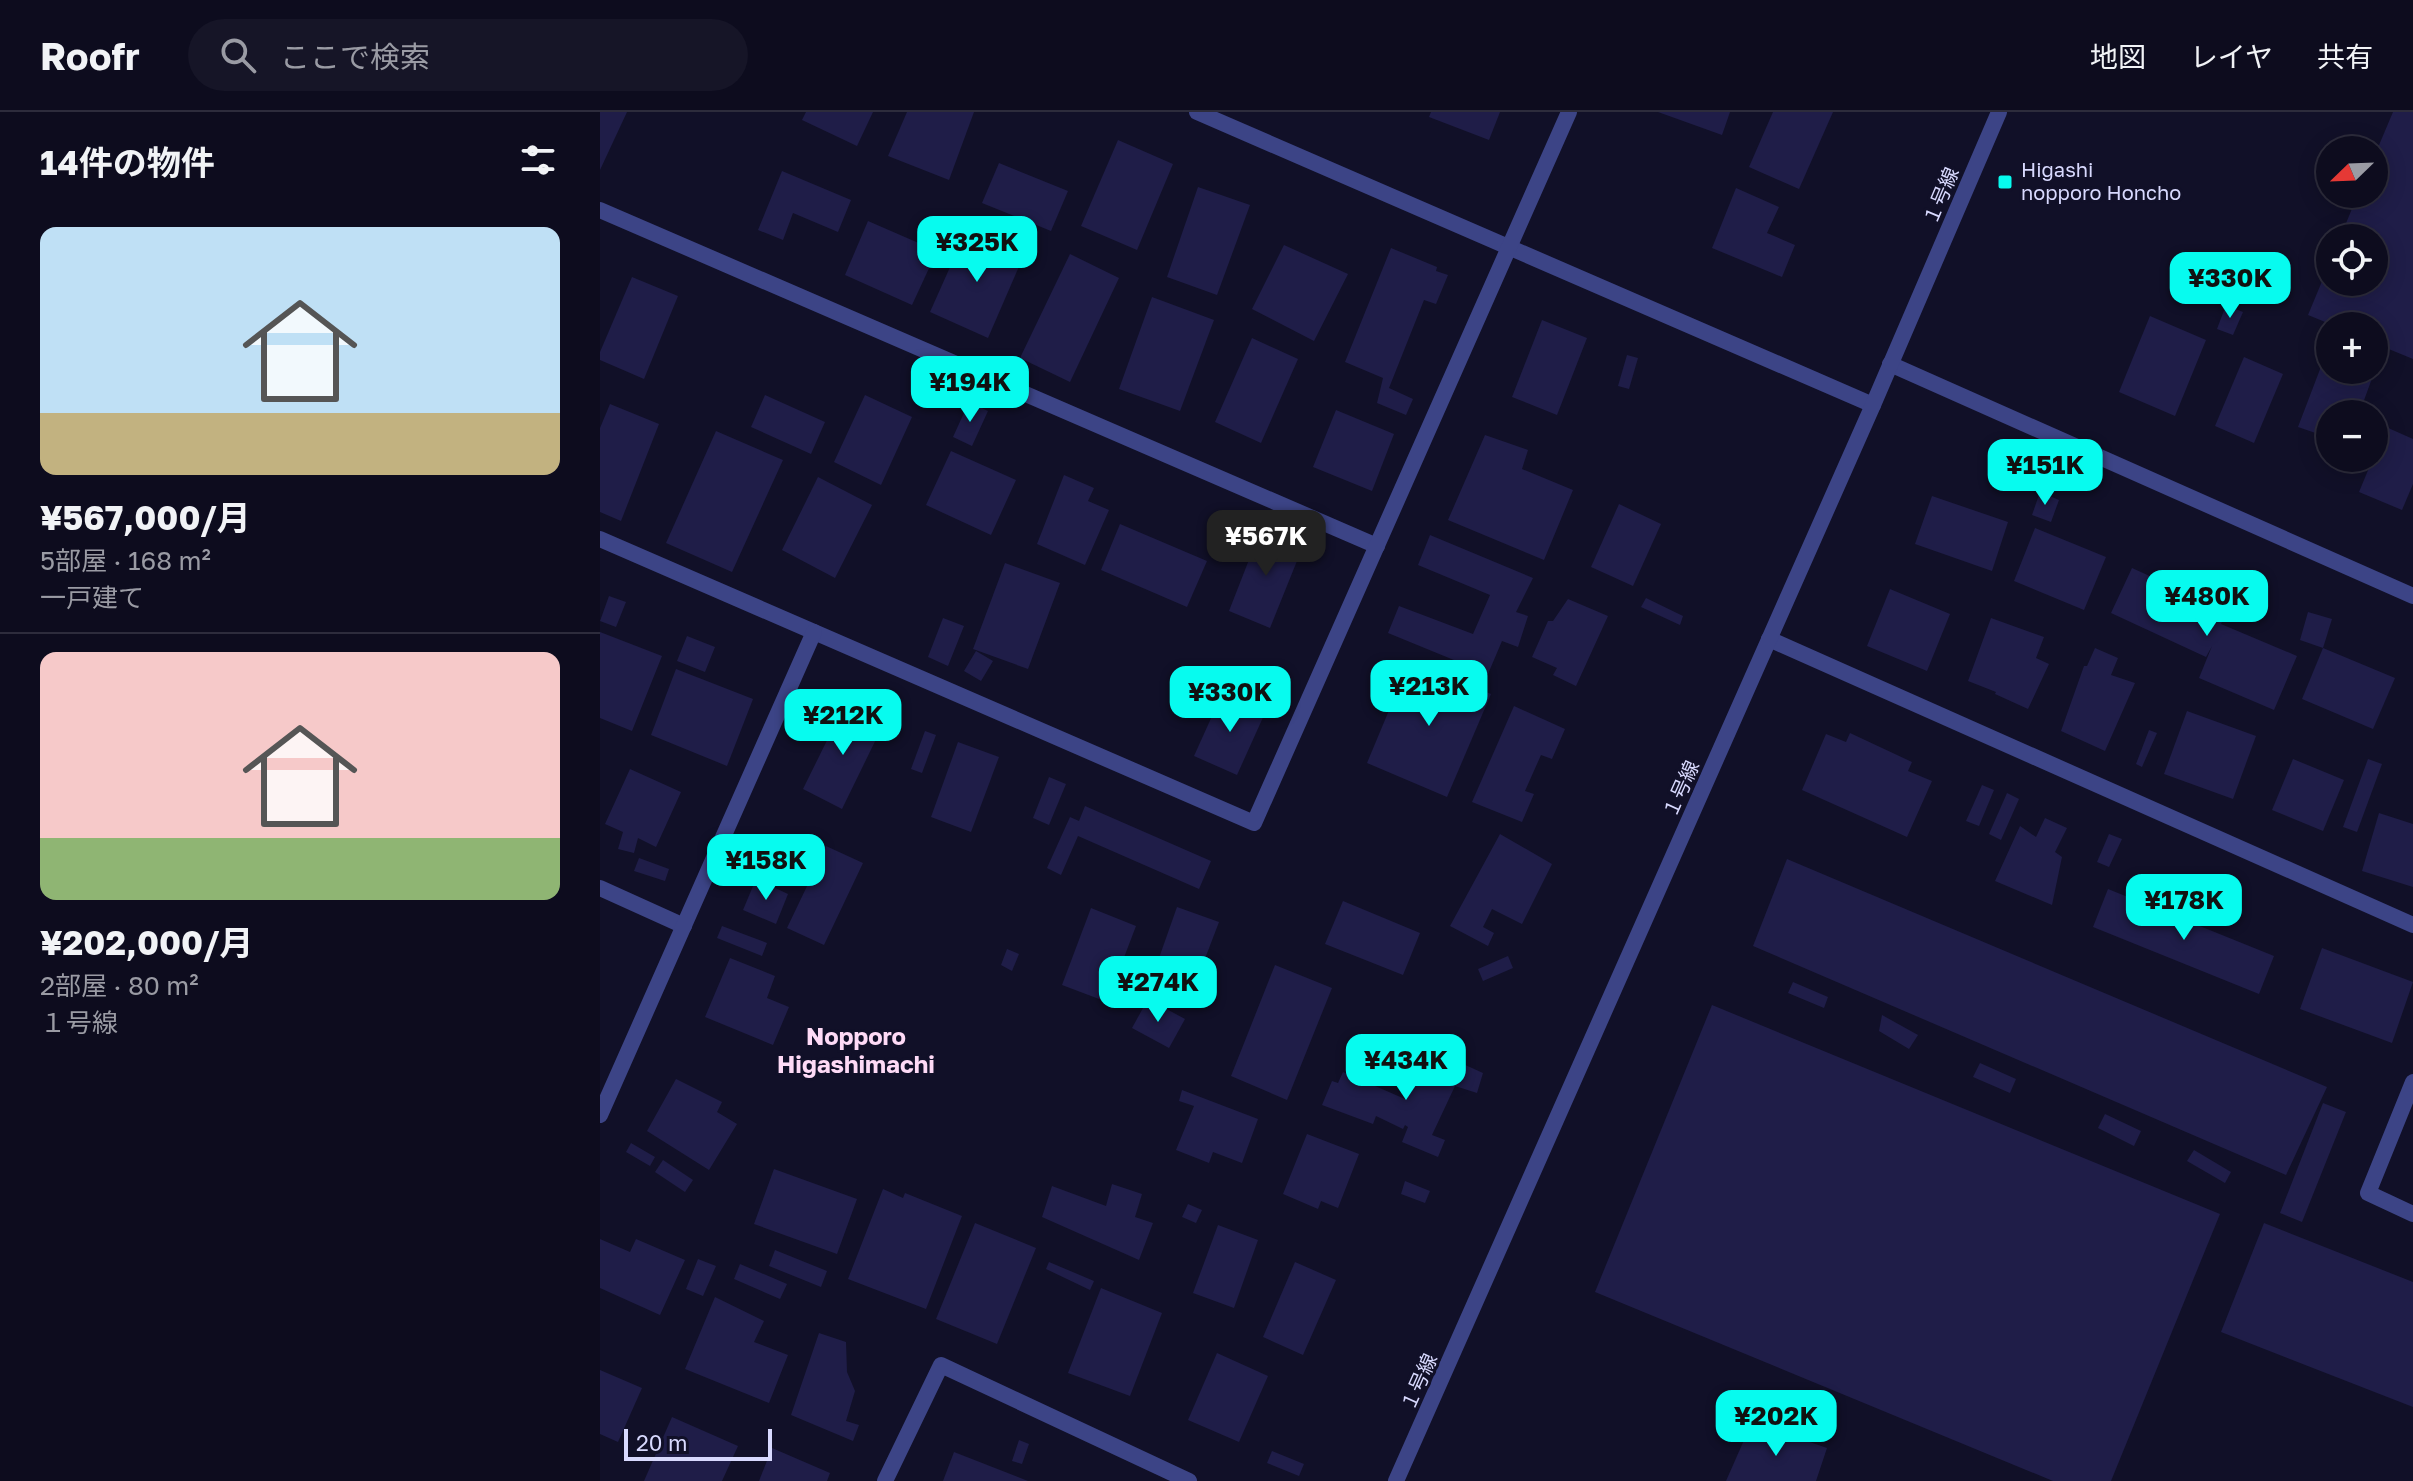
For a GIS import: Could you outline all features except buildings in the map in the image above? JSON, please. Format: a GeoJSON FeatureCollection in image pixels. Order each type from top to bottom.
{"type":"FeatureCollection","features":[{"type":"Feature","properties":{"kind":"street"},"geometry":{"type":"LineString","coordinates":[[1197,112],[1873,405]]}},
{"type":"Feature","properties":{"kind":"street"},"geometry":{"type":"LineString","coordinates":[[600,539],[1254,823],[1569,112]]}},
{"type":"Feature","properties":{"kind":"street","name":"１号線"},"geometry":{"type":"LineString","coordinates":[[1396,1481],[1873,405],[1999,112]]}},
{"type":"Feature","properties":{"kind":"street"},"geometry":{"type":"LineString","coordinates":[[600,210],[1377,546]]}},
{"type":"Feature","properties":{"kind":"street"},"geometry":{"type":"LineString","coordinates":[[1890,364],[2413,596]]}},
{"type":"Feature","properties":{"kind":"street"},"geometry":{"type":"LineString","coordinates":[[600,1115],[814,632]]}},
{"type":"Feature","properties":{"kind":"street"},"geometry":{"type":"LineString","coordinates":[[1769,639],[2413,925]]}},
{"type":"Feature","properties":{"kind":"street"},"geometry":{"type":"LineString","coordinates":[[600,888],[684,926]]}},
{"type":"Feature","properties":{"kind":"street"},"geometry":{"type":"LineString","coordinates":[[2413,1082],[2368,1193],[2413,1214]]}},
{"type":"Feature","properties":{"kind":"street"},"geometry":{"type":"LineString","coordinates":[[885,1481],[941,1365],[1189,1481]]}},
{"type":"Feature","properties":{"kind":"place","name":"Higashi nopporo Honcho"},"geometry":{"type":"Point","coordinates":[2005,182]}},
{"type":"Feature","properties":{"kind":"district","name":"Nopporo Higashimachi"},"geometry":{"type":"Point","coordinates":[856,1051]}}]}
